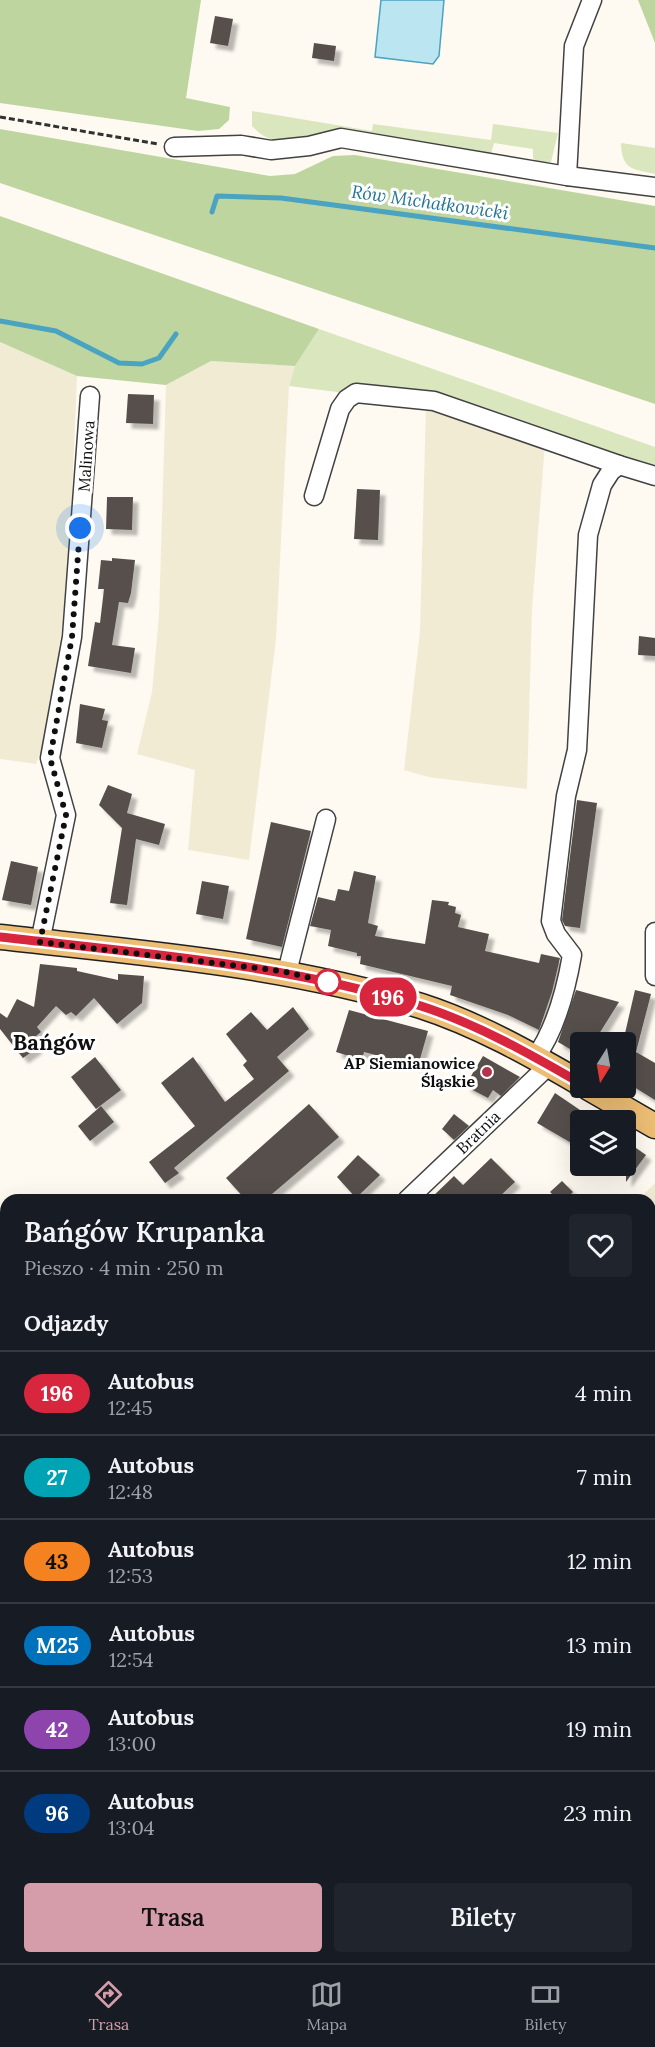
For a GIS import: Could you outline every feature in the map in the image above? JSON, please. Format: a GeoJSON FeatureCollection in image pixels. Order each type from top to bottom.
{"type":"FeatureCollection","features":[{"type":"Feature","properties":{"kind":"main road"},"geometry":{"type":"LineString","coordinates":[[0,937],[287,972],[422,1007],[469,1024],[570,1077]]}},
{"type":"Feature","properties":{"kind":"main road"},"geometry":{"type":"LineString","coordinates":[[608,1098],[651,1120]]}},
{"type":"Feature","properties":{"kind":"street"},"geometry":{"type":"LineString","coordinates":[[567,176],[574,46],[592,0]]}},
{"type":"Feature","properties":{"kind":"street"},"geometry":{"type":"LineString","coordinates":[[174,147],[241,145],[271,150],[309,146],[341,138],[567,176],[655,187]]}},
{"type":"Feature","properties":{"kind":"street"},"geometry":{"type":"LineString","coordinates":[[314,496],[340,409],[356,393],[434,401],[655,476]]}},
{"type":"Feature","properties":{"kind":"street","name":"Malinowa"},"geometry":{"type":"LineString","coordinates":[[40,942],[66,815],[50,758],[72,637],[90,396]]}},
{"type":"Feature","properties":{"kind":"street","name":"Bratnia"},"geometry":{"type":"LineString","coordinates":[[413,1194],[542,1062],[564,990],[572,955],[556,934],[551,921],[566,796],[577,750],[582,694],[584,582],[588,535],[602,485],[610,471],[619,465]]}},
{"type":"Feature","properties":{"kind":"street"},"geometry":{"type":"LineString","coordinates":[[287,972],[326,819]]}},
{"type":"Feature","properties":{"kind":"street"},"geometry":{"type":"LineString","coordinates":[[655,932],[655,976]]}},
{"type":"Feature","properties":{"kind":"path"},"geometry":{"type":"LineString","coordinates":[[0,117],[174,147]]}},
{"type":"Feature","properties":{"kind":"shaded area"},"geometry":{"type":"Polygon","coordinates":[[[0,342],[77,376],[68,591],[44,743],[36,764],[0,759],[0,342]]]}},
{"type":"Feature","properties":{"kind":"shaded area"},"geometry":{"type":"Polygon","coordinates":[[[211,361],[295,366],[289,386],[276,639],[249,860],[188,850],[195,770],[137,754],[152,692],[159,615],[166,385],[211,361]]]}},
{"type":"Feature","properties":{"kind":"shaded area"},"geometry":{"type":"Polygon","coordinates":[[[426,403],[545,444],[532,610],[527,789],[428,777],[404,770],[420,631],[426,403]]]}},
{"type":"Feature","properties":{"kind":"shaded area"},"geometry":{"type":"Polygon","coordinates":[[[655,1183],[655,1194],[644,1194],[655,1183]]]}},
{"type":"Feature","properties":{"kind":"green space"},"geometry":{"type":"Polygon","coordinates":[[[0,0],[201,0],[186,98],[230,107],[229,120],[219,129],[198,131],[0,103],[0,0]]]}},
{"type":"Feature","properties":{"kind":"green space"},"geometry":{"type":"Polygon","coordinates":[[[638,0],[655,0],[655,43],[638,0]]]}},
{"type":"Feature","properties":{"kind":"green space"},"geometry":{"type":"Polygon","coordinates":[[[252,111],[372,131],[373,124],[491,140],[493,124],[558,133],[551,162],[537,162],[533,158],[533,149],[494,143],[491,154],[340,130],[294,140],[273,140],[262,135],[252,126],[252,111]]]}},
{"type":"Feature","properties":{"kind":"green space"},"geometry":{"type":"Polygon","coordinates":[[[0,129],[270,176],[295,174],[333,156],[355,155],[655,206],[655,404],[0,183],[0,129]]]}},
{"type":"Feature","properties":{"kind":"green space"},"geometry":{"type":"Polygon","coordinates":[[[621,143],[655,148],[655,174],[630,167],[624,159],[621,143]]]}},
{"type":"Feature","properties":{"kind":"green space"},"geometry":{"type":"Polygon","coordinates":[[[0,216],[319,329],[295,366],[211,361],[166,385],[77,376],[0,342],[0,216]]]}},
{"type":"Feature","properties":{"kind":"green space"},"geometry":{"type":"Polygon","coordinates":[[[319,329],[655,447],[655,470],[426,403],[289,386],[295,366],[319,329]]]}},
{"type":"Feature","properties":{"kind":"water"},"geometry":{"type":"Polygon","coordinates":[[[381,0],[444,0],[439,56],[433,64],[375,57],[381,0]]]}},
{"type":"Feature","properties":{"kind":"building"},"geometry":{"type":"Polygon","coordinates":[[[215,16],[233,19],[228,46],[210,43],[215,16]]]}},
{"type":"Feature","properties":{"kind":"building"},"geometry":{"type":"Polygon","coordinates":[[[314,43],[336,46],[334,61],[312,58],[314,43]]]}},
{"type":"Feature","properties":{"kind":"building"},"geometry":{"type":"Polygon","coordinates":[[[128,394],[154,395],[153,424],[126,423],[128,394]]]}},
{"type":"Feature","properties":{"kind":"building"},"geometry":{"type":"Polygon","coordinates":[[[357,489],[380,490],[378,540],[354,539],[357,489]]]}},
{"type":"Feature","properties":{"kind":"building"},"geometry":{"type":"Polygon","coordinates":[[[107,497],[133,497],[132,530],[106,529],[107,497]]]}},
{"type":"Feature","properties":{"kind":"building"},"geometry":{"type":"Polygon","coordinates":[[[112,558],[135,560],[131,593],[128,603],[119,602],[112,645],[135,648],[131,673],[88,666],[95,622],[100,623],[104,589],[98,589],[101,560],[112,561],[112,558]]]}},
{"type":"Feature","properties":{"kind":"building"},"geometry":{"type":"Polygon","coordinates":[[[639,636],[655,638],[655,656],[638,655],[639,636]]]}},
{"type":"Feature","properties":{"kind":"building"},"geometry":{"type":"Polygon","coordinates":[[[80,704],[105,709],[102,720],[108,721],[102,748],[76,743],[80,704]]]}},
{"type":"Feature","properties":{"kind":"building"},"geometry":{"type":"Polygon","coordinates":[[[108,785],[132,794],[127,813],[165,824],[159,845],[136,839],[127,905],[110,903],[122,828],[99,805],[108,785]]]}},
{"type":"Feature","properties":{"kind":"building"},"geometry":{"type":"Polygon","coordinates":[[[577,800],[597,803],[580,928],[565,926],[562,920],[577,800]]]}},
{"type":"Feature","properties":{"kind":"building"},"geometry":{"type":"Polygon","coordinates":[[[271,822],[311,831],[282,947],[246,939],[271,822]]]}},
{"type":"Feature","properties":{"kind":"building"},"geometry":{"type":"Polygon","coordinates":[[[11,861],[38,867],[31,905],[2,900],[11,861]]]}},
{"type":"Feature","properties":{"kind":"building"},"geometry":{"type":"Polygon","coordinates":[[[354,871],[376,876],[368,923],[378,926],[375,936],[425,944],[432,900],[449,902],[448,905],[456,907],[455,913],[461,915],[458,927],[489,934],[485,951],[539,963],[541,954],[560,958],[552,992],[539,1030],[508,1015],[450,995],[452,986],[360,964],[361,956],[357,956],[357,953],[328,946],[331,930],[310,926],[318,897],[335,901],[338,889],[349,891],[354,871]]]}},
{"type":"Feature","properties":{"kind":"building"},"geometry":{"type":"Polygon","coordinates":[[[202,881],[229,886],[223,919],[196,914],[202,881]]]}},
{"type":"Feature","properties":{"kind":"building"},"geometry":{"type":"Polygon","coordinates":[[[40,964],[77,968],[77,971],[118,980],[118,974],[144,976],[142,1003],[117,1024],[94,998],[76,1016],[71,1012],[66,1015],[56,1006],[37,1027],[41,1032],[31,1040],[37,1048],[23,1058],[0,1029],[0,1013],[7,1018],[17,999],[34,1007],[40,964]]]}},
{"type":"Feature","properties":{"kind":"building"},"geometry":{"type":"Polygon","coordinates":[[[576,990],[619,1002],[600,1032],[570,1032],[570,1049],[558,1042],[576,990]]]}},
{"type":"Feature","properties":{"kind":"building"},"geometry":{"type":"Polygon","coordinates":[[[635,990],[651,994],[636,1052],[636,1032],[625,1032],[635,990]]]}},
{"type":"Feature","properties":{"kind":"building"},"geometry":{"type":"Polygon","coordinates":[[[293,1007],[309,1029],[277,1057],[289,1071],[174,1168],[179,1173],[165,1183],[149,1162],[195,1126],[161,1083],[193,1057],[225,1102],[254,1079],[243,1065],[247,1061],[226,1034],[251,1012],[267,1030],[293,1007]]]}},
{"type":"Feature","properties":{"kind":"building"},"geometry":{"type":"Polygon","coordinates":[[[349,1010],[428,1031],[418,1066],[364,1052],[362,1060],[336,1052],[349,1010]]]}},
{"type":"Feature","properties":{"kind":"building"},"geometry":{"type":"Polygon","coordinates":[[[636,1052],[655,1063],[655,1100],[636,1088],[636,1052]]]}},
{"type":"Feature","properties":{"kind":"building"},"geometry":{"type":"Polygon","coordinates":[[[483,1056],[520,1077],[501,1096],[493,1090],[488,1098],[465,1086],[483,1056]]]}},
{"type":"Feature","properties":{"kind":"building"},"geometry":{"type":"Polygon","coordinates":[[[95,1057],[121,1090],[96,1109],[71,1077],[95,1057]]]}},
{"type":"Feature","properties":{"kind":"building"},"geometry":{"type":"Polygon","coordinates":[[[555,1093],[580,1110],[570,1110],[570,1142],[537,1123],[555,1093]]]}},
{"type":"Feature","properties":{"kind":"building"},"geometry":{"type":"Polygon","coordinates":[[[309,1104],[339,1137],[272,1194],[241,1194],[226,1178],[309,1104]]]}},
{"type":"Feature","properties":{"kind":"building"},"geometry":{"type":"Polygon","coordinates":[[[101,1106],[114,1122],[90,1141],[78,1126],[101,1106]]]}},
{"type":"Feature","properties":{"kind":"building"},"geometry":{"type":"Polygon","coordinates":[[[454,1114],[469,1126],[454,1140],[442,1129],[454,1114]]]}},
{"type":"Feature","properties":{"kind":"building"},"geometry":{"type":"Polygon","coordinates":[[[636,1148],[646,1155],[636,1168],[636,1148]]]}},
{"type":"Feature","properties":{"kind":"building"},"geometry":{"type":"Polygon","coordinates":[[[358,1155],[380,1175],[360,1194],[352,1194],[337,1177],[358,1155]]]}},
{"type":"Feature","properties":{"kind":"building"},"geometry":{"type":"Polygon","coordinates":[[[491,1158],[515,1182],[502,1194],[435,1194],[454,1176],[463,1185],[491,1158]]]}},
{"type":"Feature","properties":{"kind":"building"},"geometry":{"type":"Polygon","coordinates":[[[562,1181],[573,1192],[571,1194],[552,1194],[550,1192],[562,1181]]]}},
{"type":"Feature","properties":{"kind":"waterway","name":"Rów Michałkowicki"},"geometry":{"type":"LineString","coordinates":[[212,212],[217,196],[281,198],[655,248]]}},
{"type":"Feature","properties":{"kind":"waterway","name":"Rów Michałkowicki"},"geometry":{"type":"LineString","coordinates":[[0,321],[56,331],[119,363],[142,364],[159,358],[176,334]]}},
{"type":"Feature","properties":{"kind":"bus line","name":"196"},"geometry":{"type":"LineString","coordinates":[[0,937],[281,971],[350,987],[422,1007],[469,1024],[570,1077]]}},
{"type":"Feature","properties":{"kind":"place","name":"AP Siemianowice Śląskie"},"geometry":{"type":"Point","coordinates":[487,1072]}},
{"type":"Feature","properties":{"kind":"district","name":"Bańgów"},"geometry":{"type":"Point","coordinates":[54,1042]}},
{"type":"Feature","properties":{"kind":"route"},"geometry":{"type":"LineString","coordinates":[[80,528],[72,637],[50,758],[66,815],[40,942],[281,971],[328,982]]}}]}
